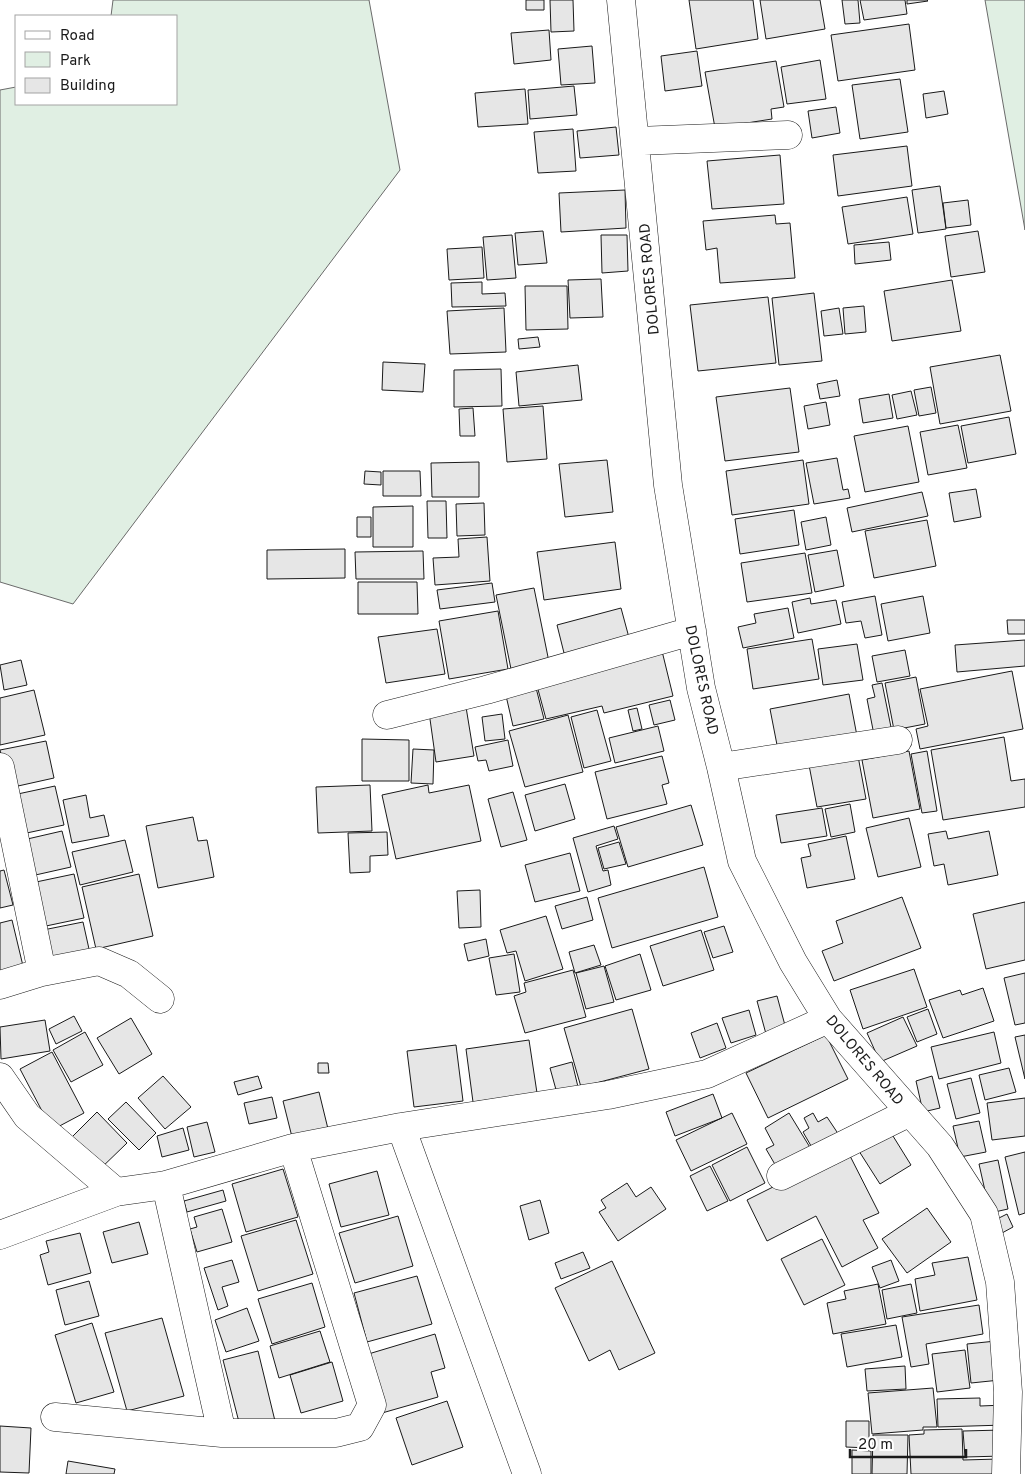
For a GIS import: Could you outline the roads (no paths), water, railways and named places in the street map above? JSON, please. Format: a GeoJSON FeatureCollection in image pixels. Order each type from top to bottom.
{"type":"FeatureCollection","features":[{"type":"Feature","properties":{"kind":"street","name":"DOLORES ROAD"},"geometry":{"type":"LineString","coordinates":[[622,0],[668,485],[701,688],[722,767],[742,861],[793,962],[828,1019],[940,1146],[984,1214],[1000,1282],[1008,1392],[1006,1474]]}},
{"type":"Feature","properties":{"kind":"street"},"geometry":{"type":"LineString","coordinates":[[636,141],[788,135]]}},
{"type":"Feature","properties":{"kind":"street"},"geometry":{"type":"LineString","coordinates":[[387,715],[486,690],[692,631]]}},
{"type":"Feature","properties":{"kind":"street"},"geometry":{"type":"LineString","coordinates":[[722,767],[898,740]]}},
{"type":"Feature","properties":{"kind":"street"},"geometry":{"type":"LineString","coordinates":[[0,767],[42,972]]}},
{"type":"Feature","properties":{"kind":"street"},"geometry":{"type":"LineString","coordinates":[[0,985],[42,972],[99,961],[130,974],[160,999]]}},
{"type":"Feature","properties":{"kind":"street"},"geometry":{"type":"LineString","coordinates":[[0,1235],[116,1192],[166,1185],[293,1148],[401,1127],[608,1095],[707,1074],[828,1019]]}},
{"type":"Feature","properties":{"kind":"street"},"geometry":{"type":"LineString","coordinates":[[0,1077],[27,1116],[116,1192]]}},
{"type":"Feature","properties":{"kind":"street"},"geometry":{"type":"LineString","coordinates":[[781,1176],[910,1112]]}},
{"type":"Feature","properties":{"kind":"street"},"geometry":{"type":"LineString","coordinates":[[401,1127],[528,1474]]}},
{"type":"Feature","properties":{"kind":"street"},"geometry":{"type":"LineString","coordinates":[[55,1417],[222,1433],[336,1434],[360,1427],[372,1405],[293,1148]]}},
{"type":"Feature","properties":{"kind":"street"},"geometry":{"type":"LineString","coordinates":[[166,1185],[222,1433]]}}]}
